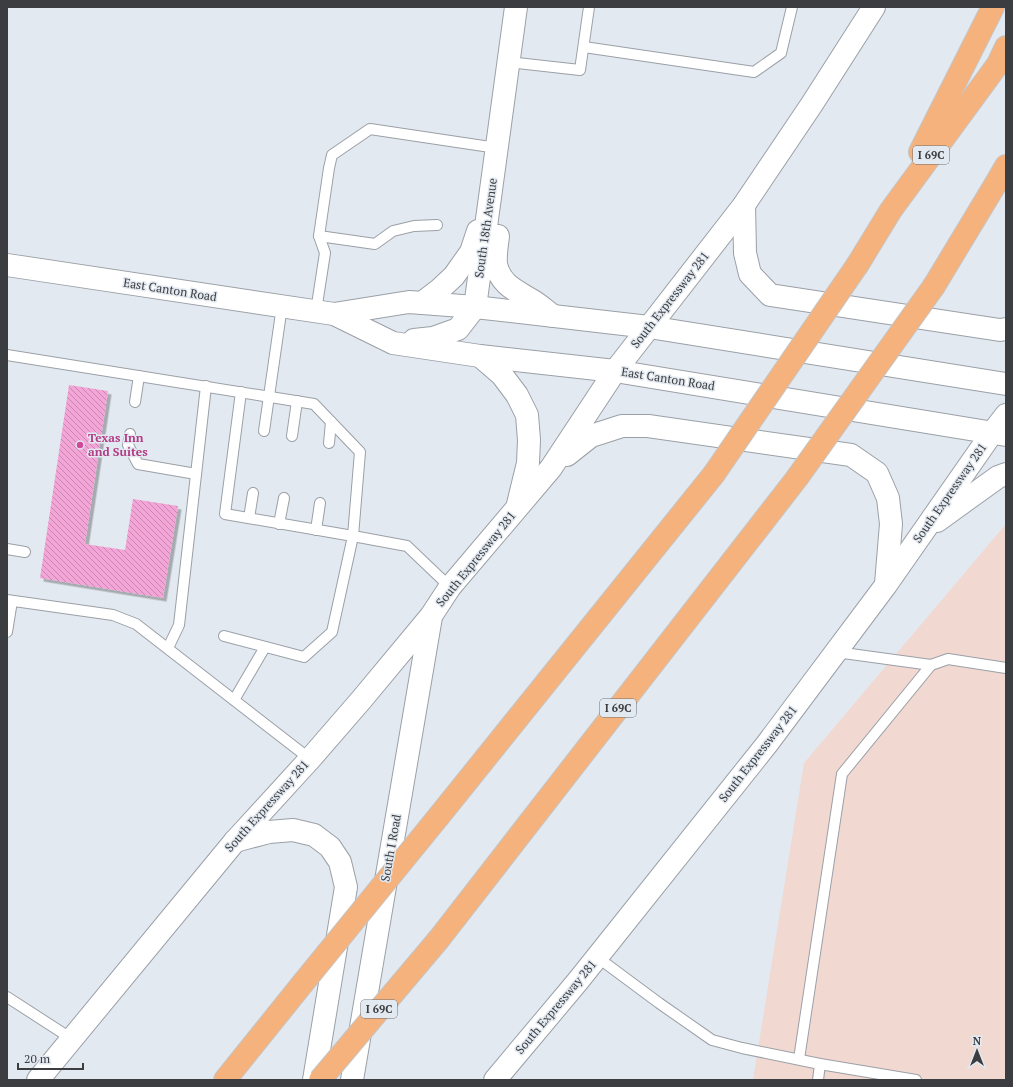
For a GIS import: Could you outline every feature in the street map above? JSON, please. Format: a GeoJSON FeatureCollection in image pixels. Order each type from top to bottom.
{"type":"FeatureCollection","features":[{"type":"Feature","properties":{"kind":"highway"},"geometry":{"type":"LineString","coordinates":[[891,210],[993,7]]}},
{"type":"Feature","properties":{"kind":"highway","name":"I 69C"},"geometry":{"type":"LineString","coordinates":[[224,1080],[714,474],[858,264],[891,210],[998,64],[1006,48]]}},
{"type":"Feature","properties":{"kind":"highway","name":"I 69C"},"geometry":{"type":"LineString","coordinates":[[320,1080],[439,939],[797,478],[934,286],[1000,180],[1006,166]]}},
{"type":"Feature","properties":{"kind":"main road","name":"South 18th Avenue"},"geometry":{"type":"LineString","coordinates":[[475,307],[516,7]]}},
{"type":"Feature","properties":{"kind":"main road","name":"South Expressway 281"},"geometry":{"type":"LineString","coordinates":[[38,1080],[236,841],[362,699],[431,616],[450,587],[551,468],[615,371],[744,205],[812,104],[874,7]]}},
{"type":"Feature","properties":{"kind":"main road"},"geometry":{"type":"LineString","coordinates":[[422,303],[454,276],[471,252],[490,196],[498,205],[500,218],[495,257],[496,266],[502,279],[508,286],[540,306],[552,316]]}},
{"type":"Feature","properties":{"kind":"main road"},"geometry":{"type":"LineString","coordinates":[[744,205],[745,253],[750,274],[770,295],[992,329],[1006,329]]}},
{"type":"Feature","properties":{"kind":"main road","name":"East Canton Road"},"geometry":{"type":"LineString","coordinates":[[7,265],[325,313],[393,343],[480,356],[615,371],[999,434]]}},
{"type":"Feature","properties":{"kind":"main road","name":"East Canton Road"},"geometry":{"type":"LineString","coordinates":[[325,313],[408,302],[475,307],[649,327],[1006,384]]}},
{"type":"Feature","properties":{"kind":"main road"},"geometry":{"type":"LineString","coordinates":[[393,343],[433,338],[458,329],[475,307]]}},
{"type":"Feature","properties":{"kind":"main road"},"geometry":{"type":"LineString","coordinates":[[480,356],[502,375],[517,395],[527,415],[529,440],[528,463],[517,508]]}},
{"type":"Feature","properties":{"kind":"main road","name":"South Expressway 281"},"geometry":{"type":"LineString","coordinates":[[495,1080],[597,957],[767,744],[886,585],[924,531],[999,434],[1006,416]]}},
{"type":"Feature","properties":{"kind":"main road"},"geometry":{"type":"LineString","coordinates":[[551,468],[591,436],[622,426],[648,426],[851,455],[877,473],[888,498],[891,524],[886,585]]}},
{"type":"Feature","properties":{"kind":"main road"},"geometry":{"type":"LineString","coordinates":[[924,531],[998,477],[1006,474]]}},
{"type":"Feature","properties":{"kind":"main road","name":"South I Road"},"geometry":{"type":"LineString","coordinates":[[352,1080],[431,616]]}},
{"type":"Feature","properties":{"kind":"main road"},"geometry":{"type":"LineString","coordinates":[[236,841],[269,832],[293,830],[314,835],[330,848],[340,862],[346,887],[314,1080]]}},
{"type":"Feature","properties":{"kind":"lane"},"geometry":{"type":"LineString","coordinates":[[508,62],[580,70],[589,7]]}},
{"type":"Feature","properties":{"kind":"lane"},"geometry":{"type":"LineString","coordinates":[[584,47],[754,72],[781,53],[792,7]]}},
{"type":"Feature","properties":{"kind":"lane"},"geometry":{"type":"LineString","coordinates":[[325,313],[325,253],[319,236],[332,155],[370,129],[497,148]]}},
{"type":"Feature","properties":{"kind":"lane"},"geometry":{"type":"LineString","coordinates":[[319,236],[375,244],[393,231],[414,226],[437,225]]}},
{"type":"Feature","properties":{"kind":"lane"},"geometry":{"type":"LineString","coordinates":[[264,431],[282,306]]}},
{"type":"Feature","properties":{"kind":"lane"},"geometry":{"type":"LineString","coordinates":[[7,355],[314,404],[360,452],[353,536],[332,632],[304,657],[224,636]]}},
{"type":"Feature","properties":{"kind":"lane"},"geometry":{"type":"LineString","coordinates":[[135,402],[139,376]]}},
{"type":"Feature","properties":{"kind":"lane"},"geometry":{"type":"LineString","coordinates":[[168,648],[179,625],[206,386]]}},
{"type":"Feature","properties":{"kind":"lane"},"geometry":{"type":"LineString","coordinates":[[241,392],[225,514],[407,546],[450,587]]}},
{"type":"Feature","properties":{"kind":"lane"},"geometry":{"type":"LineString","coordinates":[[292,436],[298,401]]}},
{"type":"Feature","properties":{"kind":"lane"},"geometry":{"type":"LineString","coordinates":[[328,442],[331,422]]}},
{"type":"Feature","properties":{"kind":"lane"},"geometry":{"type":"LineString","coordinates":[[130,434],[128,445],[138,464],[196,474]]}},
{"type":"Feature","properties":{"kind":"lane"},"geometry":{"type":"LineString","coordinates":[[248,518],[253,492]]}},
{"type":"Feature","properties":{"kind":"lane"},"geometry":{"type":"LineString","coordinates":[[279,524],[284,498]]}},
{"type":"Feature","properties":{"kind":"lane"},"geometry":{"type":"LineString","coordinates":[[316,530],[320,503]]}},
{"type":"Feature","properties":{"kind":"lane"},"geometry":{"type":"LineString","coordinates":[[7,549],[24,552]]}},
{"type":"Feature","properties":{"kind":"lane"},"geometry":{"type":"LineString","coordinates":[[7,632],[10,601],[113,615],[136,624],[310,759]]}},
{"type":"Feature","properties":{"kind":"lane"},"geometry":{"type":"LineString","coordinates":[[234,700],[266,647]]}},
{"type":"Feature","properties":{"kind":"lane"},"geometry":{"type":"LineString","coordinates":[[836,652],[931,665],[948,660],[1006,668]]}},
{"type":"Feature","properties":{"kind":"lane"},"geometry":{"type":"LineString","coordinates":[[799,1059],[842,774],[931,665]]}},
{"type":"Feature","properties":{"kind":"lane"},"geometry":{"type":"LineString","coordinates":[[597,957],[712,1040],[742,1048],[820,1064],[916,1080]]}},
{"type":"Feature","properties":{"kind":"lane"},"geometry":{"type":"LineString","coordinates":[[7,997],[72,1039]]}},
{"type":"Feature","properties":{"kind":"lane"},"geometry":{"type":"LineString","coordinates":[[818,1080],[820,1064]]}},
{"type":"Feature","properties":{"kind":"shaded area"},"geometry":{"type":"Polygon","coordinates":[[[1006,524],[1006,1080],[753,1080],[804,763],[1006,524]]]}},
{"type":"Feature","properties":{"kind":"building","name":"Texas Inn and Suites"},"geometry":{"type":"Polygon","coordinates":[[[69,385],[108,391],[85,544],[125,550],[133,499],[178,506],[163,598],[40,578],[69,385]]]}},
{"type":"Feature","properties":{"kind":"place","name":"Texas Inn and Suites"},"geometry":{"type":"Point","coordinates":[80,445]}}]}
